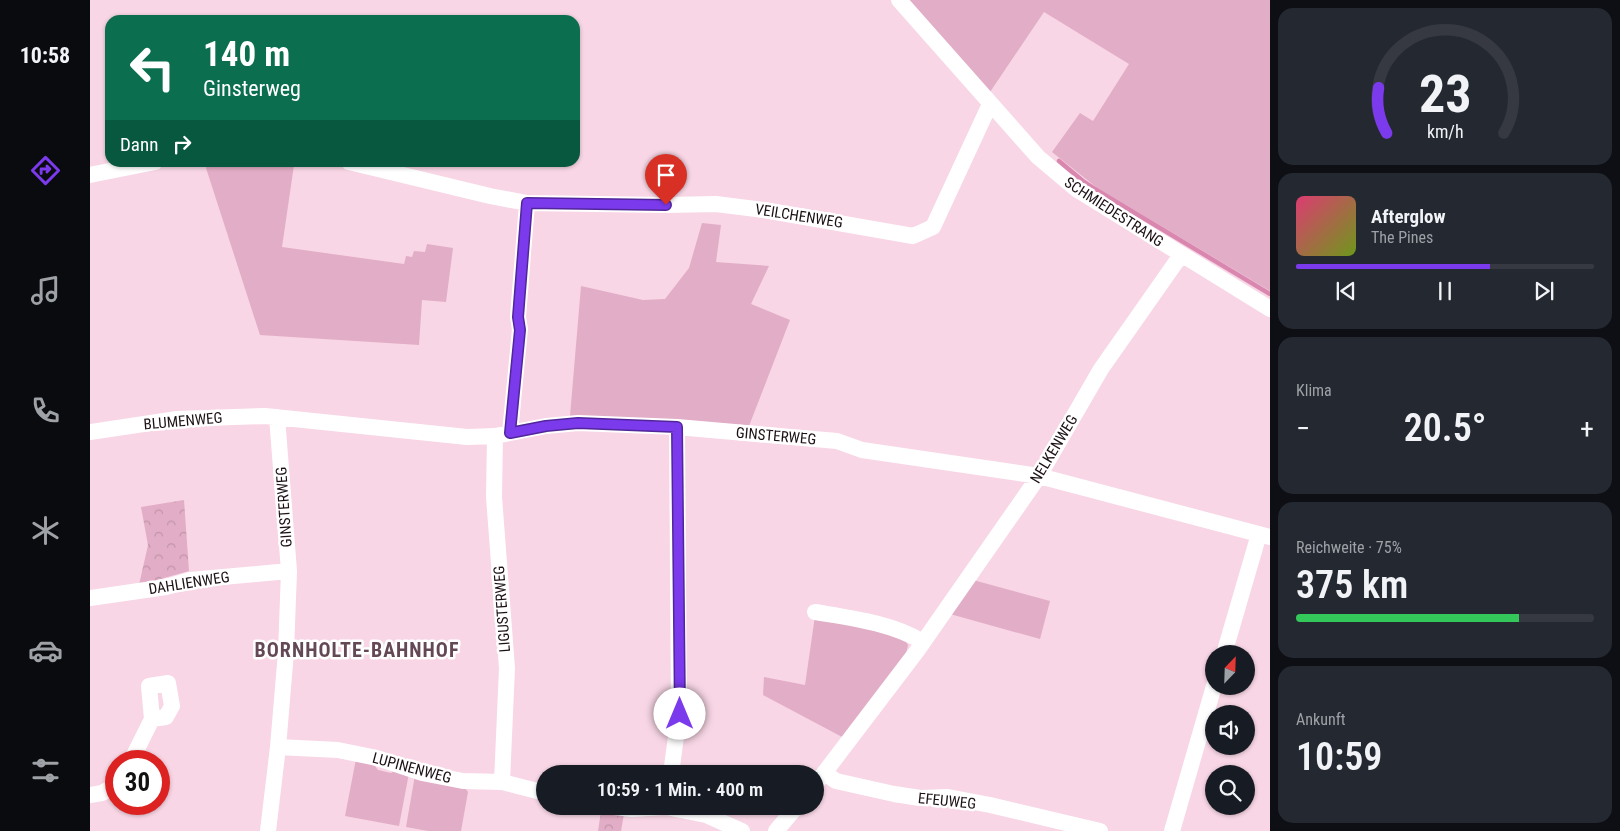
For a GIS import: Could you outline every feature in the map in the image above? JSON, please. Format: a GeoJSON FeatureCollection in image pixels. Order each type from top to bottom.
{"type":"FeatureCollection","features":[{"type":"Feature","properties":{"kind":"street","name":"SCHMIEDESTRANG"},"geometry":{"type":"LineString","coordinates":[[899,0],[1038,157],[1076,189],[1270,309]]}},
{"type":"Feature","properties":{"kind":"street","name":"VEILCHENWEG"},"geometry":{"type":"LineString","coordinates":[[371,167],[527,203],[716,204],[764,210],[913,236],[933,227],[990,104]]}},
{"type":"Feature","properties":{"kind":"street"},"geometry":{"type":"LineString","coordinates":[[90,175],[130,167]]}},
{"type":"Feature","properties":{"kind":"street"},"geometry":{"type":"LineString","coordinates":[[503,434],[520,330],[518,317],[527,203]]}},
{"type":"Feature","properties":{"kind":"street","name":"NELKENWEG"},"geometry":{"type":"LineString","coordinates":[[824,774],[924,642],[1039,476],[1101,368],[1181,255]]}},
{"type":"Feature","properties":{"kind":"street","name":"GINSTERWEG"},"geometry":{"type":"LineString","coordinates":[[268,831],[278,747],[286,652],[289,571],[277,417],[467,437],[503,434],[546,426],[578,423],[677,427],[837,441],[862,450],[1039,476]]}},
{"type":"Feature","properties":{"kind":"street","name":"BLUMENWEG"},"geometry":{"type":"LineString","coordinates":[[90,432],[177,419],[277,417]]}},
{"type":"Feature","properties":{"kind":"street"},"geometry":{"type":"LineString","coordinates":[[672,765],[680,714],[677,427]]}},
{"type":"Feature","properties":{"kind":"street","name":"LIGUSTERWEG"},"geometry":{"type":"LineString","coordinates":[[502,782],[507,668],[494,497],[503,434]]}},
{"type":"Feature","properties":{"kind":"street"},"geometry":{"type":"LineString","coordinates":[[1039,476],[1264,535],[1227,645]]}},
{"type":"Feature","properties":{"kind":"street","name":"DAHLIENWEG"},"geometry":{"type":"LineString","coordinates":[[90,598],[166,588],[190,580],[289,571]]}},
{"type":"Feature","properties":{"kind":"street"},"geometry":{"type":"LineString","coordinates":[[816,612],[872,623],[905,633],[924,642]]}},
{"type":"Feature","properties":{"kind":"street"},"geometry":{"type":"LineString","coordinates":[[1172,831],[1211,695]]}},
{"type":"Feature","properties":{"kind":"street"},"geometry":{"type":"LineString","coordinates":[[136,750],[152,719]]}},
{"type":"Feature","properties":{"kind":"street","name":"LUPINENWEG"},"geometry":{"type":"LineString","coordinates":[[278,747],[338,750],[377,758],[422,772],[463,781],[502,782],[536,791]]}},
{"type":"Feature","properties":{"kind":"street","name":"EFEUWEG"},"geometry":{"type":"LineString","coordinates":[[824,780],[920,798],[948,797],[1100,831]]}},
{"type":"Feature","properties":{"kind":"street"},"geometry":{"type":"LineString","coordinates":[[90,796],[105,791]]}},
{"type":"Feature","properties":{"kind":"street"},"geometry":{"type":"LineString","coordinates":[[706,815],[742,831]]}},
{"type":"Feature","properties":{"kind":"street"},"geometry":{"type":"LineString","coordinates":[[776,831],[789,815]]}},
{"type":"Feature","properties":{"kind":"green space"},"geometry":{"type":"Polygon","coordinates":[[[909,0],[1270,0],[1270,291],[1096,187],[1052,152],[1080,113],[1093,121],[1129,64],[1044,12],[990,92],[909,0]]]}},
{"type":"Feature","properties":{"kind":"green space"},"geometry":{"type":"Polygon","coordinates":[[[294,167],[282,247],[404,264],[406,256],[412,257],[414,251],[425,252],[427,244],[453,248],[446,302],[422,300],[419,345],[260,335],[206,168],[294,167]]]}},
{"type":"Feature","properties":{"kind":"green space"},"geometry":{"type":"Polygon","coordinates":[[[702,223],[721,225],[716,262],[769,266],[751,304],[790,320],[749,426],[570,416],[581,286],[643,300],[665,299],[689,268],[702,223]]]}},
{"type":"Feature","properties":{"kind":"green space"},"geometry":{"type":"Polygon","coordinates":[[[184,500],[189,571],[139,585],[148,545],[141,507],[184,500]]]}},
{"type":"Feature","properties":{"kind":"green space"},"geometry":{"type":"Polygon","coordinates":[[[973,580],[1050,601],[1040,639],[950,614],[973,580]]]}},
{"type":"Feature","properties":{"kind":"green space"},"geometry":{"type":"Polygon","coordinates":[[[815,616],[903,637],[908,645],[906,654],[844,738],[763,695],[764,677],[805,685],[815,616]]]}},
{"type":"Feature","properties":{"kind":"green space"},"geometry":{"type":"Polygon","coordinates":[[[356,759],[372,762],[378,770],[391,773],[396,770],[409,773],[399,826],[345,816],[356,759]]]}},
{"type":"Feature","properties":{"kind":"green space"},"geometry":{"type":"Polygon","coordinates":[[[415,775],[463,785],[468,792],[461,831],[428,831],[406,827],[415,775]]]}},
{"type":"Feature","properties":{"kind":"green space"},"geometry":{"type":"Polygon","coordinates":[[[600,815],[624,815],[621,831],[598,831],[600,815]]]}},
{"type":"Feature","properties":{"kind":"waterway"},"geometry":{"type":"LineString","coordinates":[[1059,161],[1095,189],[1270,294]]}},
{"type":"Feature","properties":{"kind":"district","name":"BORNHOLTE-BAHNHOF"},"geometry":{"type":"Point","coordinates":[357,650]}},
{"type":"Feature","properties":{"kind":"route"},"geometry":{"type":"LineString","coordinates":[[666,205],[527,203],[518,317],[520,330],[510,433],[546,426],[578,423],[677,427],[680,714]]}}]}
